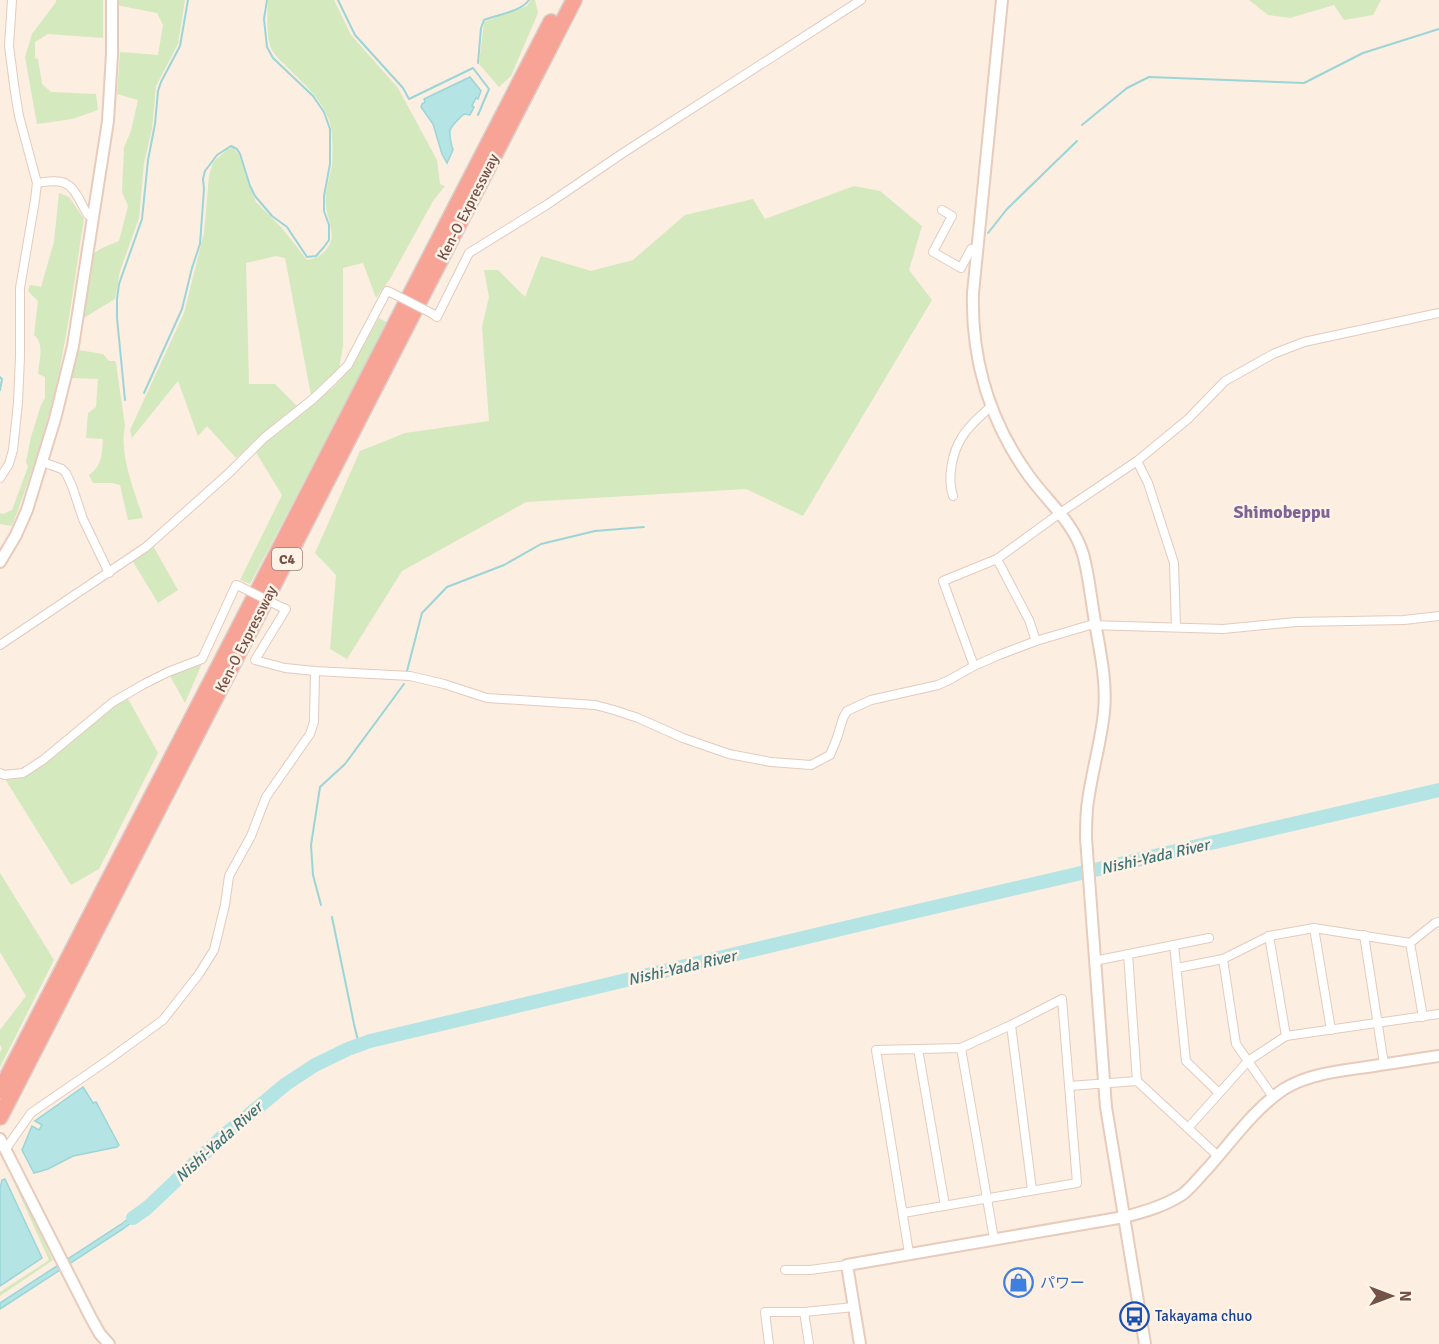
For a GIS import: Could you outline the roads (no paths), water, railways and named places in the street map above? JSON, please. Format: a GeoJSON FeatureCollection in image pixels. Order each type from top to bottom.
{"type":"FeatureCollection","features":[{"type":"Feature","properties":{"kind":"highway","name":"Ken-O Expressway"},"geometry":{"type":"LineString","coordinates":[[0,1091],[562,0]]}},
{"type":"Feature","properties":{"kind":"highway","name":"Ken-O Expressway"},"geometry":{"type":"LineString","coordinates":[[0,1117],[573,0]]}},
{"type":"Feature","properties":{"kind":"street"},"geometry":{"type":"LineString","coordinates":[[0,478],[9,464],[13,450],[21,356],[20,288],[37,183],[15,92],[9,46],[12,0]]}},
{"type":"Feature","properties":{"kind":"street"},"geometry":{"type":"LineString","coordinates":[[0,562],[22,522],[61,399],[73,346],[108,121],[112,0]]}},
{"type":"Feature","properties":{"kind":"street"},"geometry":{"type":"LineString","coordinates":[[0,645],[146,547],[229,473],[264,438],[313,399],[348,365],[387,291],[437,317],[469,253],[861,0]]}},
{"type":"Feature","properties":{"kind":"street"},"geometry":{"type":"LineString","coordinates":[[1002,0],[977,248],[972,309],[974,336],[982,377],[1006,441],[1038,488],[1060,513],[1074,534],[1083,554],[1102,660],[1105,693],[1103,724],[1088,801],[1087,861],[1109,1131],[1145,1344]]}},
{"type":"Feature","properties":{"kind":"street"},"geometry":{"type":"LineString","coordinates":[[37,183],[59,181],[70,186],[88,215],[93,217]]}},
{"type":"Feature","properties":{"kind":"street"},"geometry":{"type":"LineString","coordinates":[[942,210],[952,216],[933,252],[961,268],[971,249],[977,248]]}},
{"type":"Feature","properties":{"kind":"street"},"geometry":{"type":"LineString","coordinates":[[974,666],[943,581],[997,559],[1137,461],[1179,426],[1225,381],[1273,354],[1304,342],[1439,313]]}},
{"type":"Feature","properties":{"kind":"street"},"geometry":{"type":"LineString","coordinates":[[953,496],[951,475],[961,438],[991,406]]}},
{"type":"Feature","properties":{"kind":"street"},"geometry":{"type":"LineString","coordinates":[[1137,461],[1148,483],[1174,563],[1176,627]]}},
{"type":"Feature","properties":{"kind":"street"},"geometry":{"type":"LineString","coordinates":[[42,462],[62,469],[66,473],[83,519],[109,573]]}},
{"type":"Feature","properties":{"kind":"street"},"geometry":{"type":"LineString","coordinates":[[997,559],[1029,620],[1036,641]]}},
{"type":"Feature","properties":{"kind":"street"},"geometry":{"type":"LineString","coordinates":[[0,773],[4,776],[23,773],[43,760],[113,702],[168,672],[202,659],[236,585],[286,609],[255,660],[285,668],[410,676],[487,698],[595,705],[638,718],[683,738],[729,754],[771,762],[811,765],[830,755],[847,711],[871,700],[938,685],[974,666],[1036,641],[1095,624],[1223,629],[1296,622],[1402,620],[1439,616]]}},
{"type":"Feature","properties":{"kind":"street"},"geometry":{"type":"LineString","coordinates":[[5,1150],[31,1113],[163,1020],[199,975],[214,950],[223,915],[229,876],[251,836],[266,797],[310,734],[314,722],[315,671]]}},
{"type":"Feature","properties":{"kind":"street"},"geometry":{"type":"LineString","coordinates":[[1177,968],[1223,959],[1269,936],[1314,928],[1410,943],[1439,922]]}},
{"type":"Feature","properties":{"kind":"street"},"geometry":{"type":"LineString","coordinates":[[1314,928],[1331,1030]]}},
{"type":"Feature","properties":{"kind":"street"},"geometry":{"type":"LineString","coordinates":[[1364,935],[1384,1064]]}},
{"type":"Feature","properties":{"kind":"street"},"geometry":{"type":"LineString","coordinates":[[1269,936],[1286,1036]]}},
{"type":"Feature","properties":{"kind":"street"},"geometry":{"type":"LineString","coordinates":[[1094,961],[1209,938]]}},
{"type":"Feature","properties":{"kind":"street"},"geometry":{"type":"LineString","coordinates":[[1410,943],[1423,1017]]}},
{"type":"Feature","properties":{"kind":"street"},"geometry":{"type":"LineString","coordinates":[[1174,945],[1186,1061],[1219,1093]]}},
{"type":"Feature","properties":{"kind":"street"},"geometry":{"type":"LineString","coordinates":[[1128,954],[1137,1081],[1218,1156]]}},
{"type":"Feature","properties":{"kind":"street"},"geometry":{"type":"LineString","coordinates":[[1223,959],[1236,1044],[1273,1097]]}},
{"type":"Feature","properties":{"kind":"street"},"geometry":{"type":"LineString","coordinates":[[903,1213],[1077,1183],[1062,999],[961,1048],[876,1050],[909,1254]]}},
{"type":"Feature","properties":{"kind":"street"},"geometry":{"type":"LineString","coordinates":[[1188,1128],[1248,1061],[1286,1036],[1439,1014]]}},
{"type":"Feature","properties":{"kind":"street"},"geometry":{"type":"LineString","coordinates":[[1011,1025],[1032,1190]]}},
{"type":"Feature","properties":{"kind":"street"},"geometry":{"type":"LineString","coordinates":[[961,1048],[994,1239]]}},
{"type":"Feature","properties":{"kind":"street"},"geometry":{"type":"LineString","coordinates":[[918,1049],[945,1206]]}},
{"type":"Feature","properties":{"kind":"street"},"geometry":{"type":"LineString","coordinates":[[784,1270],[810,1270],[847,1265],[1124,1217],[1161,1206],[1184,1193],[1257,1112],[1285,1088],[1316,1076],[1439,1056]]}},
{"type":"Feature","properties":{"kind":"street"},"geometry":{"type":"LineString","coordinates":[[1069,1086],[1137,1081]]}},
{"type":"Feature","properties":{"kind":"street"},"geometry":{"type":"LineString","coordinates":[[0,1139],[91,1318],[108,1344]]}},
{"type":"Feature","properties":{"kind":"street"},"geometry":{"type":"LineString","coordinates":[[847,1265],[860,1344]]}},
{"type":"Feature","properties":{"kind":"street"},"geometry":{"type":"LineString","coordinates":[[769,1344],[765,1312],[804,1312],[854,1307]]}},
{"type":"Feature","properties":{"kind":"street"},"geometry":{"type":"LineString","coordinates":[[804,1312],[809,1344]]}},
{"type":"Feature","properties":{"kind":"water"},"geometry":{"type":"Polygon","coordinates":[[[470,77],[481,91],[472,106],[474,107],[470,115],[464,114],[450,130],[453,150],[447,163],[433,124],[421,107],[425,102],[424,99],[470,77]]]}},
{"type":"Feature","properties":{"kind":"water"},"geometry":{"type":"Polygon","coordinates":[[[83,1087],[93,1103],[96,1102],[119,1145],[73,1156],[48,1169],[34,1173],[22,1150],[32,1126],[39,1130],[42,1125],[35,1121],[83,1087]]]}},
{"type":"Feature","properties":{"kind":"water"},"geometry":{"type":"Polygon","coordinates":[[[5,1179],[42,1258],[0,1286],[0,1188],[2,1180],[5,1179]]]}},
{"type":"Feature","properties":{"kind":"water"},"geometry":{"type":"Polygon","coordinates":[[[145,1206],[148,1210],[123,1229],[0,1309],[0,1303],[120,1225],[145,1206]]]}},
{"type":"Feature","properties":{"kind":"waterway"},"geometry":{"type":"LineString","coordinates":[[125,400],[117,318],[119,284],[142,219],[158,91],[180,46],[188,0]]}},
{"type":"Feature","properties":{"kind":"waterway"},"geometry":{"type":"LineString","coordinates":[[144,393],[182,309],[200,244],[203,179],[205,171],[217,155],[231,146],[237,149],[255,196],[272,216],[287,227],[307,257],[316,256],[329,240],[324,196],[330,164],[330,129],[324,112],[313,96],[273,58],[267,47],[264,19],[267,0]]}},
{"type":"Feature","properties":{"kind":"waterway"},"geometry":{"type":"LineString","coordinates":[[338,0],[355,35],[403,88],[409,99],[473,68],[489,89],[478,115]]}},
{"type":"Feature","properties":{"kind":"waterway"},"geometry":{"type":"LineString","coordinates":[[478,63],[481,28],[484,20],[515,10],[529,0]]}},
{"type":"Feature","properties":{"kind":"waterway"},"geometry":{"type":"LineString","coordinates":[[1082,125],[1127,88],[1149,77],[1304,83],[1363,53],[1439,29]]}},
{"type":"Feature","properties":{"kind":"waterway"},"geometry":{"type":"LineString","coordinates":[[988,233],[1007,209],[1077,141]]}},
{"type":"Feature","properties":{"kind":"waterway"},"geometry":{"type":"LineString","coordinates":[[0,377],[2,379],[0,390]]}},
{"type":"Feature","properties":{"kind":"waterway"},"geometry":{"type":"LineString","coordinates":[[407,671],[422,613],[447,587],[504,565],[541,544],[595,531],[644,527]]}},
{"type":"Feature","properties":{"kind":"waterway"},"geometry":{"type":"LineString","coordinates":[[321,905],[313,875],[311,845],[320,787],[345,764],[404,684]]}},
{"type":"Feature","properties":{"kind":"waterway","name":"Nishi-Yada River"},"geometry":{"type":"LineString","coordinates":[[133,1218],[147,1208],[221,1138],[286,1084],[315,1065],[370,1041],[1439,790]]}},
{"type":"Feature","properties":{"kind":"waterway"},"geometry":{"type":"LineString","coordinates":[[332,917],[359,1045]]}},
{"type":"Feature","properties":{"kind":"place","name":"パワー"},"geometry":{"type":"Point","coordinates":[1019,1283]}},
{"type":"Feature","properties":{"kind":"place","name":"Takayama chuo"},"geometry":{"type":"Point","coordinates":[1134,1316]}},
{"type":"Feature","properties":{"kind":"district","name":"Shimobeppu"},"geometry":{"type":"Point","coordinates":[1282,512]}}]}
